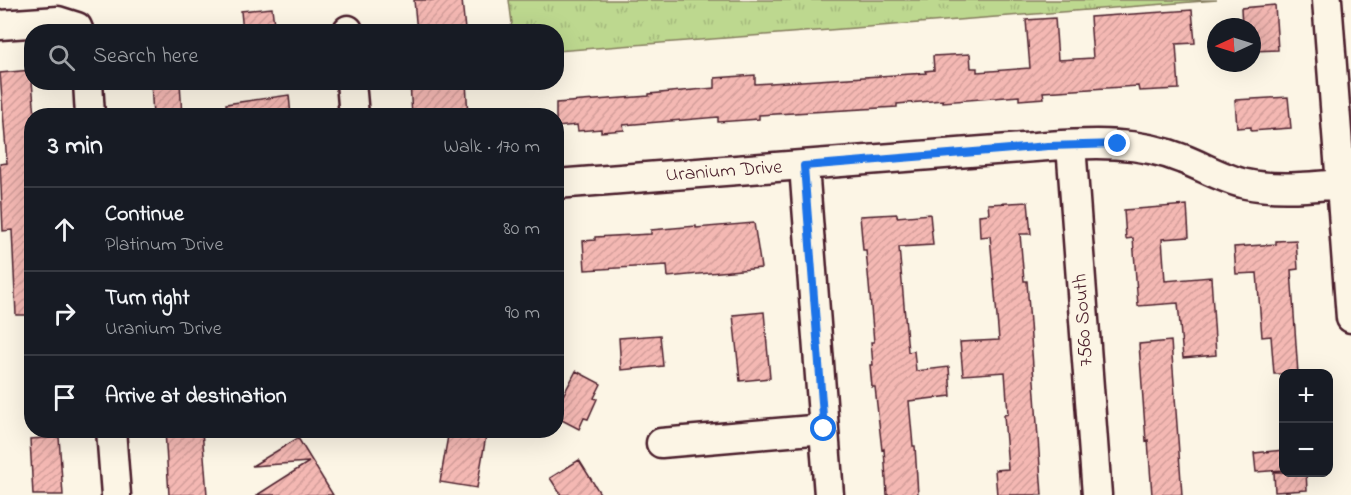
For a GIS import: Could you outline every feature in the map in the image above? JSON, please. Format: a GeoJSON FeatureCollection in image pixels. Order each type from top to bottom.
{"type":"FeatureCollection","features":[{"type":"Feature","properties":{"kind":"street"},"geometry":{"type":"LineString","coordinates":[[1327,0],[1346,183],[1351,318]]}},
{"type":"Feature","properties":{"kind":"street"},"geometry":{"type":"LineString","coordinates":[[0,25],[58,21],[66,24]]}},
{"type":"Feature","properties":{"kind":"street"},"geometry":{"type":"LineString","coordinates":[[88,90],[90,108]]}},
{"type":"Feature","properties":{"kind":"street"},"geometry":{"type":"LineString","coordinates":[[352,90],[353,108]]}},
{"type":"Feature","properties":{"kind":"street","name":"Uranium Drive"},"geometry":{"type":"LineString","coordinates":[[564,183],[1071,145],[1118,144],[1150,149],[1182,158],[1218,176],[1248,184],[1287,187],[1346,183]]}},
{"type":"Feature","properties":{"kind":"street","name":"7560 South"},"geometry":{"type":"LineString","coordinates":[[1071,145],[1097,495]]}},
{"type":"Feature","properties":{"kind":"street"},"geometry":{"type":"LineString","coordinates":[[804,166],[829,495]]}},
{"type":"Feature","properties":{"kind":"street"},"geometry":{"type":"LineString","coordinates":[[661,443],[824,429]]}},
{"type":"Feature","properties":{"kind":"street"},"geometry":{"type":"LineString","coordinates":[[112,438],[116,495]]}},
{"type":"Feature","properties":{"kind":"green space"},"geometry":{"type":"Polygon","coordinates":[[[509,0],[1217,0],[564,50],[564,24],[512,23],[509,0]]]}},
{"type":"Feature","properties":{"kind":"building"},"geometry":{"type":"Polygon","coordinates":[[[414,0],[462,0],[464,24],[416,24],[414,0]]]}},
{"type":"Feature","properties":{"kind":"building"},"geometry":{"type":"Polygon","coordinates":[[[1275,5],[1278,50],[1261,51],[1261,18],[1242,18],[1241,8],[1275,5]]]}},
{"type":"Feature","properties":{"kind":"building"},"geometry":{"type":"Polygon","coordinates":[[[272,8],[274,24],[242,24],[241,11],[272,8]]]}},
{"type":"Feature","properties":{"kind":"building"},"geometry":{"type":"Polygon","coordinates":[[[1192,10],[1195,43],[1176,44],[1179,89],[1139,91],[1138,86],[1043,92],[1044,98],[1019,100],[1019,96],[943,102],[943,100],[897,104],[897,107],[759,115],[759,119],[718,122],[718,117],[623,125],[624,130],[601,132],[601,129],[578,131],[577,125],[564,126],[564,108],[556,108],[556,103],[715,88],[715,78],[755,75],[755,84],[926,73],[925,71],[934,70],[933,56],[970,54],[971,68],[977,68],[977,72],[1030,68],[1026,20],[1055,18],[1058,60],[1093,58],[1090,17],[1192,10]]]}},
{"type":"Feature","properties":{"kind":"building"},"geometry":{"type":"Polygon","coordinates":[[[24,71],[24,90],[33,90],[34,108],[24,108],[24,315],[16,315],[12,230],[3,231],[0,164],[7,163],[0,73],[24,71]]]}},
{"type":"Feature","properties":{"kind":"building"},"geometry":{"type":"Polygon","coordinates":[[[151,90],[180,90],[182,108],[153,108],[151,90]]]}},
{"type":"Feature","properties":{"kind":"building"},"geometry":{"type":"Polygon","coordinates":[[[410,90],[466,90],[468,108],[412,108],[410,90]]]}},
{"type":"Feature","properties":{"kind":"building"},"geometry":{"type":"Polygon","coordinates":[[[289,95],[290,108],[226,108],[226,104],[289,95]]]}},
{"type":"Feature","properties":{"kind":"building"},"geometry":{"type":"Polygon","coordinates":[[[1288,97],[1291,128],[1251,131],[1251,127],[1237,128],[1235,100],[1288,97]]]}},
{"type":"Feature","properties":{"kind":"building"},"geometry":{"type":"Polygon","coordinates":[[[1028,202],[1031,234],[1020,234],[1024,281],[1027,281],[1042,495],[997,495],[995,470],[1008,469],[1004,415],[1008,414],[1005,372],[963,375],[960,342],[999,340],[990,236],[980,237],[979,215],[989,214],[988,204],[1028,202]]]}},
{"type":"Feature","properties":{"kind":"building"},"geometry":{"type":"Polygon","coordinates":[[[1187,205],[1189,237],[1162,239],[1165,281],[1211,277],[1216,355],[1183,358],[1178,303],[1138,306],[1133,238],[1126,239],[1124,210],[1187,205]]]}},
{"type":"Feature","properties":{"kind":"building"},"geometry":{"type":"Polygon","coordinates":[[[897,214],[897,217],[930,214],[933,245],[899,247],[908,352],[914,351],[916,371],[949,367],[951,396],[909,401],[918,495],[887,495],[884,449],[882,450],[875,387],[872,387],[870,365],[873,365],[871,342],[874,342],[866,250],[863,250],[860,216],[897,214]]]}},
{"type":"Feature","properties":{"kind":"building"},"geometry":{"type":"Polygon","coordinates":[[[754,223],[761,268],[668,277],[667,265],[585,270],[583,241],[595,240],[595,237],[651,234],[651,230],[696,226],[696,228],[754,223]]]}},
{"type":"Feature","properties":{"kind":"building"},"geometry":{"type":"Polygon","coordinates":[[[1296,240],[1298,269],[1291,270],[1298,369],[1279,369],[1279,374],[1274,374],[1271,336],[1262,337],[1257,273],[1236,274],[1234,247],[1276,244],[1276,241],[1296,240]]]}},
{"type":"Feature","properties":{"kind":"building"},"geometry":{"type":"Polygon","coordinates":[[[764,312],[770,378],[740,381],[733,315],[764,312]]]}},
{"type":"Feature","properties":{"kind":"building"},"geometry":{"type":"Polygon","coordinates":[[[660,335],[663,366],[621,370],[619,338],[660,335]]]}},
{"type":"Feature","properties":{"kind":"building"},"geometry":{"type":"Polygon","coordinates":[[[1171,341],[1182,495],[1152,495],[1139,344],[1171,341]]]}},
{"type":"Feature","properties":{"kind":"building"},"geometry":{"type":"Polygon","coordinates":[[[576,371],[601,384],[588,419],[584,418],[579,429],[564,421],[564,394],[576,371]]]}},
{"type":"Feature","properties":{"kind":"building"},"geometry":{"type":"Polygon","coordinates":[[[59,438],[63,495],[33,495],[30,439],[59,438]]]}},
{"type":"Feature","properties":{"kind":"building"},"geometry":{"type":"Polygon","coordinates":[[[165,438],[203,438],[207,495],[169,495],[165,438]]]}},
{"type":"Feature","properties":{"kind":"building"},"geometry":{"type":"Polygon","coordinates":[[[298,438],[333,495],[257,495],[309,462],[252,466],[298,438]]]}},
{"type":"Feature","properties":{"kind":"building"},"geometry":{"type":"Polygon","coordinates":[[[448,438],[486,438],[477,488],[440,482],[448,438]]]}},
{"type":"Feature","properties":{"kind":"building"},"geometry":{"type":"Polygon","coordinates":[[[1279,450],[1279,470],[1256,472],[1254,453],[1279,450]]]}},
{"type":"Feature","properties":{"kind":"building"},"geometry":{"type":"Polygon","coordinates":[[[579,460],[601,495],[561,495],[550,478],[579,460]]]}},
{"type":"Feature","properties":{"kind":"building"},"geometry":{"type":"Polygon","coordinates":[[[1274,472],[1279,472],[1279,477],[1306,477],[1307,490],[1275,492],[1274,472]]]}},
{"type":"Feature","properties":{"kind":"route"},"geometry":{"type":"LineString","coordinates":[[824,429],[804,166],[1048,146],[1118,144]]}}]}
